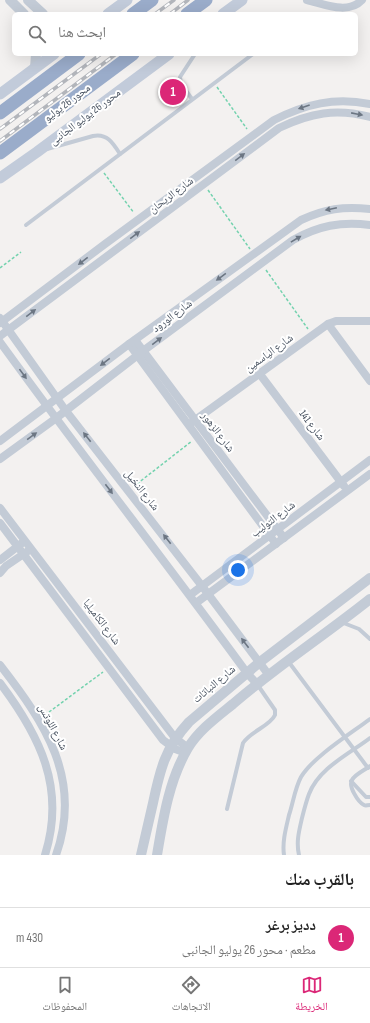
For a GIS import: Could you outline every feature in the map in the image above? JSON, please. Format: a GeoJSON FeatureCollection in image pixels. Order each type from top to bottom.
{"type":"FeatureCollection","features":[{"type":"Feature","properties":{"kind":"highway"},"geometry":{"type":"LineString","coordinates":[[136,12],[152,0]]}},
{"type":"Feature","properties":{"kind":"highway"},"geometry":{"type":"LineString","coordinates":[[190,12],[206,0]]}},
{"type":"Feature","properties":{"kind":"highway"},"geometry":{"type":"LineString","coordinates":[[0,113],[76,56]]}},
{"type":"Feature","properties":{"kind":"highway","name":"محور 26 يوليو"},"geometry":{"type":"LineString","coordinates":[[0,153],[130,56]]}},
{"type":"Feature","properties":{"kind":"main road"},"geometry":{"type":"LineString","coordinates":[[111,12],[127,0]]}},
{"type":"Feature","properties":{"kind":"main road"},"geometry":{"type":"LineString","coordinates":[[226,12],[242,0]]}},
{"type":"Feature","properties":{"kind":"main road"},"geometry":{"type":"LineString","coordinates":[[0,94],[51,56]]}},
{"type":"Feature","properties":{"kind":"main road","name":"محور 26 يوليو الجانبى"},"geometry":{"type":"LineString","coordinates":[[0,178],[166,56]]}},
{"type":"Feature","properties":{"kind":"street"},"geometry":{"type":"LineString","coordinates":[[10,0],[22,12]]}},
{"type":"Feature","properties":{"kind":"street"},"geometry":{"type":"LineString","coordinates":[[28,0],[41,12]]}},
{"type":"Feature","properties":{"kind":"street"},"geometry":{"type":"LineString","coordinates":[[307,0],[345,8],[353,7],[362,0]]}},
{"type":"Feature","properties":{"kind":"street"},"geometry":{"type":"LineString","coordinates":[[35,68],[36,56]]}},
{"type":"Feature","properties":{"kind":"street","name":"شارع الريحان"},"geometry":{"type":"LineString","coordinates":[[1,321],[274,120],[312,104],[349,101],[370,104]]}},
{"type":"Feature","properties":{"kind":"street"},"geometry":{"type":"LineString","coordinates":[[333,102],[334,112]]}},
{"type":"Feature","properties":{"kind":"street","name":"شارع الريحان"},"geometry":{"type":"LineString","coordinates":[[0,336],[279,128],[314,114],[348,112],[370,117]]}},
{"type":"Feature","properties":{"kind":"street","name":"شارع الورود"},"geometry":{"type":"LineString","coordinates":[[0,441],[253,253],[301,220],[318,212],[336,208],[370,208]]}},
{"type":"Feature","properties":{"kind":"street","name":"شارع الورود"},"geometry":{"type":"LineString","coordinates":[[0,459],[56,419],[141,353],[261,264],[307,232],[339,223],[370,224]]}},
{"type":"Feature","properties":{"kind":"street"},"geometry":{"type":"LineString","coordinates":[[276,237],[283,248]]}},
{"type":"Feature","properties":{"kind":"street"},"geometry":{"type":"LineString","coordinates":[[253,253],[261,264]]}},
{"type":"Feature","properties":{"kind":"street","name":"شارع النخيل"},"geometry":{"type":"LineString","coordinates":[[1,321],[66,411],[129,490],[268,674]]}},
{"type":"Feature","properties":{"kind":"street","name":"شارع الياسمين"},"geometry":{"type":"LineString","coordinates":[[192,422],[328,324],[336,321],[370,321]]}},
{"type":"Feature","properties":{"kind":"street"},"geometry":{"type":"LineString","coordinates":[[328,324],[370,381]]}},
{"type":"Feature","properties":{"kind":"street"},"geometry":{"type":"LineString","coordinates":[[0,342],[56,419],[190,595],[247,673],[257,684]]}},
{"type":"Feature","properties":{"kind":"street","name":"شارع الزهور"},"geometry":{"type":"LineString","coordinates":[[132,342],[192,422],[284,538]]}},
{"type":"Feature","properties":{"kind":"street","name":"شارع 141"},"geometry":{"type":"LineString","coordinates":[[259,373],[348,490]]}},
{"type":"Feature","properties":{"kind":"street","name":"شارع الزهور"},"geometry":{"type":"LineString","coordinates":[[192,422],[198,437],[276,544]]}},
{"type":"Feature","properties":{"kind":"street","name":"شارع التوليب"},"geometry":{"type":"LineString","coordinates":[[190,595],[370,460]]}},
{"type":"Feature","properties":{"kind":"street","name":"شارع التوليب"},"geometry":{"type":"LineString","coordinates":[[196,603],[370,474]]}},
{"type":"Feature","properties":{"kind":"street","name":"شارع الكاميليا"},"geometry":{"type":"LineString","coordinates":[[0,508],[32,548],[173,742]]}},
{"type":"Feature","properties":{"kind":"street","name":"شارع الكاميليا"},"geometry":{"type":"LineString","coordinates":[[0,523],[19,546],[163,740],[173,742],[187,750]]}},
{"type":"Feature","properties":{"kind":"street"},"geometry":{"type":"LineString","coordinates":[[0,560],[26,541]]}},
{"type":"Feature","properties":{"kind":"street"},"geometry":{"type":"LineString","coordinates":[[0,573],[6,566],[32,548]]}},
{"type":"Feature","properties":{"kind":"street","name":"شارع النباتات"},"geometry":{"type":"LineString","coordinates":[[141,855],[162,763],[173,742],[188,722],[260,662],[370,578]]}},
{"type":"Feature","properties":{"kind":"street"},"geometry":{"type":"LineString","coordinates":[[157,855],[173,780],[187,750],[203,729],[268,674],[341,622],[370,599]]}},
{"type":"Feature","properties":{"kind":"street","name":"شارع اللوتس"},"geometry":{"type":"LineString","coordinates":[[0,665],[24,696],[39,720],[57,759],[63,785],[64,818],[62,834],[56,855]]}},
{"type":"Feature","properties":{"kind":"street","name":"شارع اللوتس"},"geometry":{"type":"LineString","coordinates":[[0,683],[16,704],[33,732],[46,763],[53,803],[51,832],[45,855]]}},
{"type":"Feature","properties":{"kind":"lane"},"geometry":{"type":"LineString","coordinates":[[192,99],[181,84],[180,77],[194,56]]}},
{"type":"Feature","properties":{"kind":"lane"},"geometry":{"type":"LineString","coordinates":[[26,225],[250,56]]}},
{"type":"Feature","properties":{"kind":"lane"},"geometry":{"type":"LineString","coordinates":[[37,152],[97,136],[104,137],[111,141],[120,154]]}},
{"type":"Feature","properties":{"kind":"lane"},"geometry":{"type":"LineString","coordinates":[[341,622],[359,629],[370,639]]}},
{"type":"Feature","properties":{"kind":"lane"},"geometry":{"type":"LineString","coordinates":[[287,661],[369,767],[351,781]]}},
{"type":"Feature","properties":{"kind":"lane"},"geometry":{"type":"LineString","coordinates":[[227,809],[243,743],[248,737],[272,720],[275,715],[274,710],[257,684]]}},
{"type":"Feature","properties":{"kind":"lane"},"geometry":{"type":"LineString","coordinates":[[284,855],[284,834],[296,789],[301,778],[308,767],[370,719]]}},
{"type":"Feature","properties":{"kind":"lane"},"geometry":{"type":"LineString","coordinates":[[299,855],[298,836],[309,794],[315,783],[323,772],[370,738]]}},
{"type":"Feature","properties":{"kind":"lane"},"geometry":{"type":"LineString","coordinates":[[351,781],[366,797],[370,797]]}},
{"type":"Feature","properties":{"kind":"lane"},"geometry":{"type":"LineString","coordinates":[[351,781],[352,790],[362,803],[365,805],[370,805]]}},
{"type":"Feature","properties":{"kind":"path"},"geometry":{"type":"LineString","coordinates":[[215,83],[252,136]]}},
{"type":"Feature","properties":{"kind":"path"},"geometry":{"type":"LineString","coordinates":[[100,168],[138,219]]}},
{"type":"Feature","properties":{"kind":"path"},"geometry":{"type":"LineString","coordinates":[[204,184],[253,253]]}},
{"type":"Feature","properties":{"kind":"path"},"geometry":{"type":"LineString","coordinates":[[0,268],[21,252]]}},
{"type":"Feature","properties":{"kind":"path"},"geometry":{"type":"LineString","coordinates":[[261,264],[312,335]]}},
{"type":"Feature","properties":{"kind":"path"},"geometry":{"type":"LineString","coordinates":[[129,490],[198,437]]}},
{"type":"Feature","properties":{"kind":"path"},"geometry":{"type":"LineString","coordinates":[[39,720],[109,668]]}},
{"type":"Feature","properties":{"kind":"railway"},"geometry":{"type":"LineString","coordinates":[[158,12],[174,0]]}},
{"type":"Feature","properties":{"kind":"railway"},"geometry":{"type":"LineString","coordinates":[[173,12],[188,0]]}},
{"type":"Feature","properties":{"kind":"railway"},"geometry":{"type":"LineString","coordinates":[[0,129],[98,56]]}},
{"type":"Feature","properties":{"kind":"railway"},"geometry":{"type":"LineString","coordinates":[[0,141],[113,56]]}},
{"type":"Feature","properties":{"kind":"place","name":"دديز برغر"},"geometry":{"type":"Point","coordinates":[173,92]}}]}
